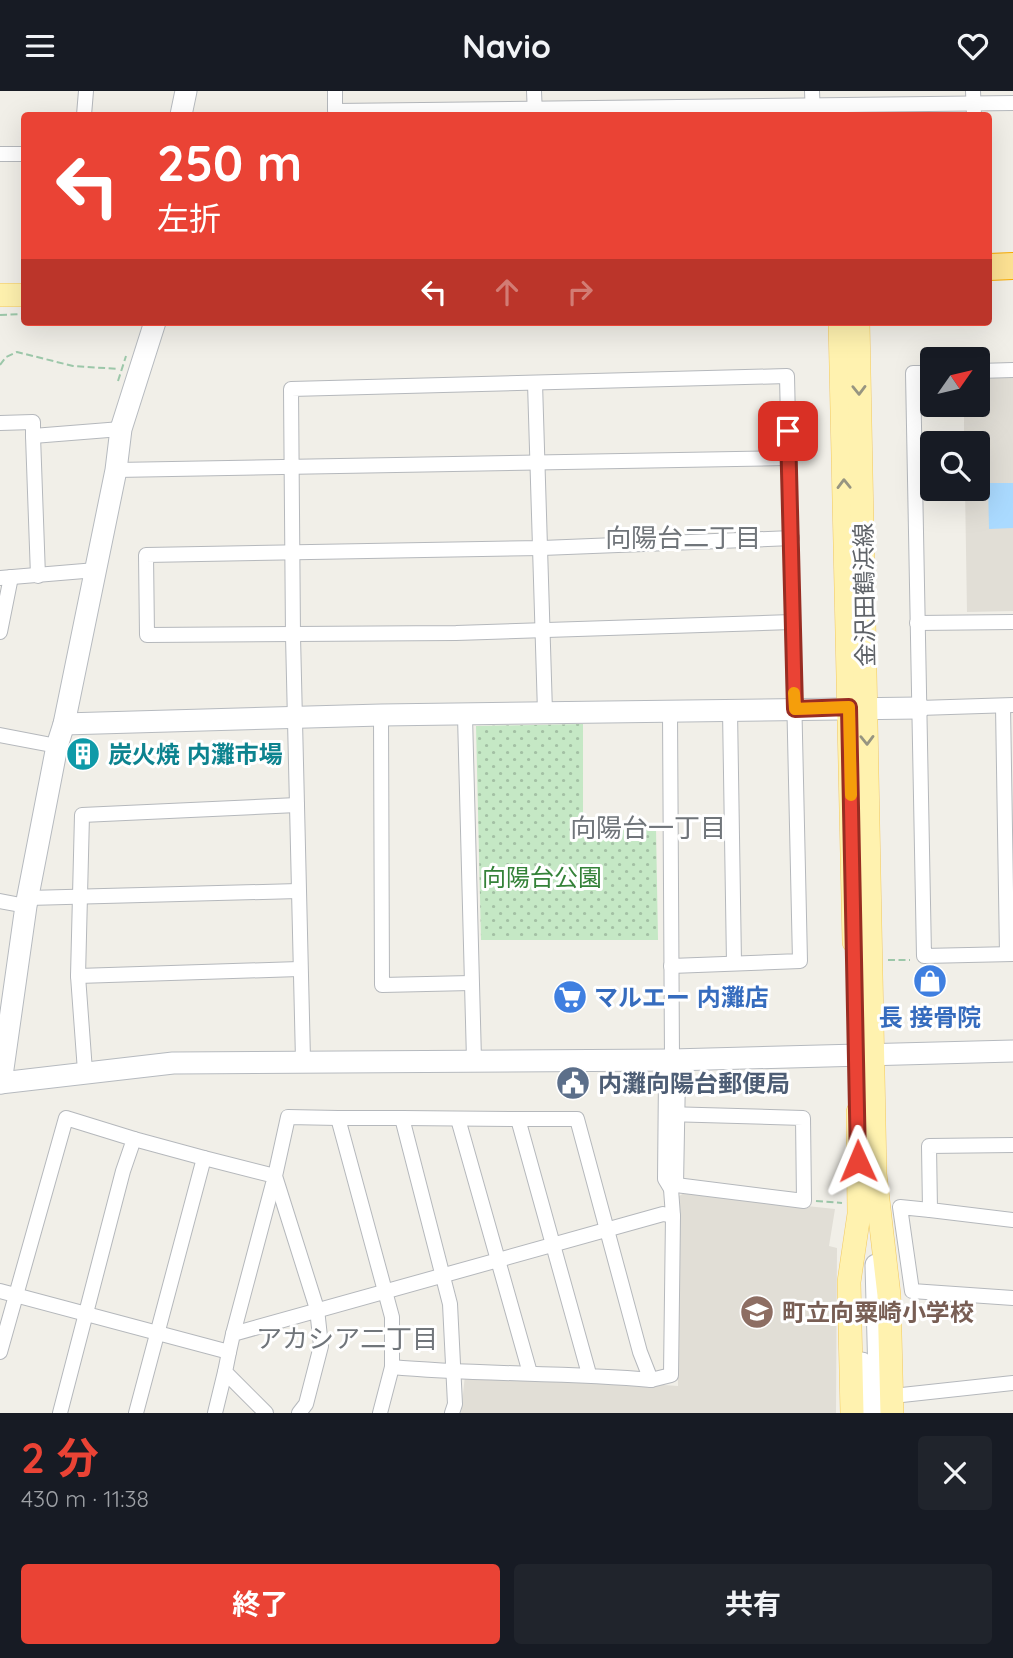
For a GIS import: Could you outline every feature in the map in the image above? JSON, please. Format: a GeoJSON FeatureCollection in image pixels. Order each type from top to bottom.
{"type":"FeatureCollection","features":[{"type":"Feature","properties":{"kind":"highway"},"geometry":{"type":"LineString","coordinates":[[992,267],[1013,266]]}},
{"type":"Feature","properties":{"kind":"main road"},"geometry":{"type":"LineString","coordinates":[[0,295],[21,295]]}},
{"type":"Feature","properties":{"kind":"main road","name":"金沢田鶴浜線"},"geometry":{"type":"LineString","coordinates":[[840,326],[857,707]]}},
{"type":"Feature","properties":{"kind":"main road","name":"金沢田鶴浜線"},"geometry":{"type":"LineString","coordinates":[[858,326],[857,707],[864,1054],[889,1295],[897,1404]]}},
{"type":"Feature","properties":{"kind":"main road","name":"金沢田鶴浜線"},"geometry":{"type":"LineString","coordinates":[[852,1413],[849,1282],[864,1054]]}},
{"type":"Feature","properties":{"kind":"street"},"geometry":{"type":"LineString","coordinates":[[84,112],[86,91]]}},
{"type":"Feature","properties":{"kind":"street"},"geometry":{"type":"LineString","coordinates":[[182,112],[186,91]]}},
{"type":"Feature","properties":{"kind":"street"},"geometry":{"type":"LineString","coordinates":[[334,91],[335,112]]}},
{"type":"Feature","properties":{"kind":"street"},"geometry":{"type":"LineString","coordinates":[[534,91],[535,112],[812,104],[1013,103]]}},
{"type":"Feature","properties":{"kind":"street"},"geometry":{"type":"LineString","coordinates":[[0,154],[21,154]]}},
{"type":"Feature","properties":{"kind":"street"},"geometry":{"type":"LineString","coordinates":[[154,326],[121,429],[116,470],[27,902],[0,1083],[85,1071],[173,1063],[303,1060],[672,1060],[1013,1051]]}},
{"type":"Feature","properties":{"kind":"street"},"geometry":{"type":"LineString","coordinates":[[990,371],[1013,370]]}},
{"type":"Feature","properties":{"kind":"street"},"geometry":{"type":"LineString","coordinates":[[64,724],[381,715],[465,716],[545,712],[919,708],[1008,705],[1010,954],[924,956],[919,708],[917,623],[913,373],[920,373]]}},
{"type":"Feature","properties":{"kind":"street"},"geometry":{"type":"LineString","coordinates":[[303,1060],[293,636],[291,389],[787,376],[800,961],[671,966]]}},
{"type":"Feature","properties":{"kind":"street"},"geometry":{"type":"LineString","coordinates":[[536,383],[545,712]]}},
{"type":"Feature","properties":{"kind":"street"},"geometry":{"type":"LineString","coordinates":[[0,423],[33,422],[38,576]]}},
{"type":"Feature","properties":{"kind":"street"},"geometry":{"type":"LineString","coordinates":[[33,436],[121,429]]}},
{"type":"Feature","properties":{"kind":"street"},"geometry":{"type":"LineString","coordinates":[[116,470],[789,458]]}},
{"type":"Feature","properties":{"kind":"street"},"geometry":{"type":"LineString","coordinates":[[792,538],[541,548],[146,555],[147,635],[293,636],[792,622]]}},
{"type":"Feature","properties":{"kind":"street"},"geometry":{"type":"LineString","coordinates":[[0,632],[5,577],[96,570]]}},
{"type":"Feature","properties":{"kind":"street"},"geometry":{"type":"LineString","coordinates":[[917,623],[1013,622]]}},
{"type":"Feature","properties":{"kind":"street"},"geometry":{"type":"LineString","coordinates":[[730,710],[734,963]]}},
{"type":"Feature","properties":{"kind":"street"},"geometry":{"type":"LineString","coordinates":[[670,711],[672,1060],[666,1076],[671,1114],[665,1178],[674,1187],[804,1201],[803,1118],[671,1114]]}},
{"type":"Feature","properties":{"kind":"street"},"geometry":{"type":"LineString","coordinates":[[381,715],[382,985],[471,982]]}},
{"type":"Feature","properties":{"kind":"street"},"geometry":{"type":"LineString","coordinates":[[465,716],[474,1060]]}},
{"type":"Feature","properties":{"kind":"street"},"geometry":{"type":"LineString","coordinates":[[0,735],[57,746]]}},
{"type":"Feature","properties":{"kind":"street"},"geometry":{"type":"LineString","coordinates":[[85,1071],[78,976],[82,815],[297,805]]}},
{"type":"Feature","properties":{"kind":"street"},"geometry":{"type":"LineString","coordinates":[[0,901],[27,902],[82,895],[298,891]]}},
{"type":"Feature","properties":{"kind":"street"},"geometry":{"type":"LineString","coordinates":[[78,976],[299,969]]}},
{"type":"Feature","properties":{"kind":"street"},"geometry":{"type":"LineString","coordinates":[[215,1413],[288,1117],[577,1119],[640,1352],[651,1380]]}},
{"type":"Feature","properties":{"kind":"street"},"geometry":{"type":"LineString","coordinates":[[0,1352],[7,1293],[66,1118],[275,1176]]}},
{"type":"Feature","properties":{"kind":"street"},"geometry":{"type":"LineString","coordinates":[[338,1118],[392,1317],[392,1367],[380,1413]]}},
{"type":"Feature","properties":{"kind":"street"},"geometry":{"type":"LineString","coordinates":[[401,1118],[443,1275],[453,1332],[452,1373],[455,1404],[452,1413]]}},
{"type":"Feature","properties":{"kind":"street"},"geometry":{"type":"LineString","coordinates":[[458,1119],[530,1373]]}},
{"type":"Feature","properties":{"kind":"street"},"geometry":{"type":"LineString","coordinates":[[518,1119],[589,1374]]}},
{"type":"Feature","properties":{"kind":"street"},"geometry":{"type":"LineString","coordinates":[[60,1413],[123,1171],[134,1139]]}},
{"type":"Feature","properties":{"kind":"street"},"geometry":{"type":"LineString","coordinates":[[930,1210],[929,1146],[1013,1145]]}},
{"type":"Feature","properties":{"kind":"street"},"geometry":{"type":"LineString","coordinates":[[136,1413],[204,1158]]}},
{"type":"Feature","properties":{"kind":"street"},"geometry":{"type":"LineString","coordinates":[[864,1413],[875,1174]]}},
{"type":"Feature","properties":{"kind":"street"},"geometry":{"type":"LineString","coordinates":[[275,1176],[317,1309],[321,1346],[306,1404],[299,1413]]}},
{"type":"Feature","properties":{"kind":"street"},"geometry":{"type":"LineString","coordinates":[[392,1367],[452,1373],[589,1374],[651,1380],[671,1375],[674,1187]]}},
{"type":"Feature","properties":{"kind":"street"},"geometry":{"type":"LineString","coordinates":[[1013,1220],[900,1206],[912,1291],[1013,1298]]}},
{"type":"Feature","properties":{"kind":"street"},"geometry":{"type":"LineString","coordinates":[[853,1208],[868,1282],[880,1413]]}},
{"type":"Feature","properties":{"kind":"street"},"geometry":{"type":"LineString","coordinates":[[233,1334],[663,1213],[673,1216]]}},
{"type":"Feature","properties":{"kind":"street"},"geometry":{"type":"LineString","coordinates":[[7,1293],[229,1352]]}},
{"type":"Feature","properties":{"kind":"street"},"geometry":{"type":"LineString","coordinates":[[225,1372],[266,1413]]}},
{"type":"Feature","properties":{"kind":"street"},"geometry":{"type":"LineString","coordinates":[[897,1404],[1013,1383]]}},
{"type":"Feature","properties":{"kind":"path"},"geometry":{"type":"LineString","coordinates":[[0,315],[21,314]]}},
{"type":"Feature","properties":{"kind":"path"},"geometry":{"type":"LineString","coordinates":[[0,365],[17,352],[73,366],[120,369]]}},
{"type":"Feature","properties":{"kind":"path"},"geometry":{"type":"LineString","coordinates":[[883,960],[920,959],[924,956]]}},
{"type":"Feature","properties":{"kind":"path"},"geometry":{"type":"LineString","coordinates":[[804,1201],[853,1208]]}},
{"type":"Feature","properties":{"kind":"shaded area"},"geometry":{"type":"Polygon","coordinates":[[[1013,375],[1013,611],[967,612],[965,501],[990,501],[990,431],[964,431],[964,417],[990,417],[990,376],[1013,375]]]}},
{"type":"Feature","properties":{"kind":"shaded area","name":"町立向粟崎小学校"},"geometry":{"type":"Polygon","coordinates":[[[684,1193],[835,1209],[829,1246],[837,1248],[836,1413],[461,1413],[465,1375],[536,1376],[678,1386],[676,1198],[684,1193]]]}},
{"type":"Feature","properties":{"kind":"green space","name":"向陽台公園"},"geometry":{"type":"Polygon","coordinates":[[[583,724],[583,828],[656,828],[658,940],[481,940],[476,726],[583,724]]]}},
{"type":"Feature","properties":{"kind":"water"},"geometry":{"type":"Polygon","coordinates":[[[990,483],[1013,483],[1013,528],[989,529],[990,483]]]}},
{"type":"Feature","properties":{"kind":"slow traffic"},"geometry":{"type":"LineString","coordinates":[[794,693],[795,709],[849,707],[851,795]]}},
{"type":"Feature","properties":{"kind":"place","name":"炭火焼 内灘市場"},"geometry":{"type":"Point","coordinates":[83,754]}},
{"type":"Feature","properties":{"kind":"place","name":"長 接骨院"},"geometry":{"type":"Point","coordinates":[930,981]}},
{"type":"Feature","properties":{"kind":"place","name":"マルエー 内灘店"},"geometry":{"type":"Point","coordinates":[570,997]}},
{"type":"Feature","properties":{"kind":"place","name":"内灘向陽台郵便局"},"geometry":{"type":"Point","coordinates":[573,1083]}},
{"type":"Feature","properties":{"kind":"place","name":"町立向粟崎小学校"},"geometry":{"type":"Point","coordinates":[757,1312]}},
{"type":"Feature","properties":{"kind":"district","name":"向陽台二丁目"},"geometry":{"type":"Point","coordinates":[683,537]}},
{"type":"Feature","properties":{"kind":"district","name":"向陽台一丁目"},"geometry":{"type":"Point","coordinates":[648,827]}},
{"type":"Feature","properties":{"kind":"district","name":"アカシア二丁目"},"geometry":{"type":"Point","coordinates":[347,1338]}},
{"type":"Feature","properties":{"kind":"route"},"geometry":{"type":"LineString","coordinates":[[788,431],[795,709],[849,707],[858,1161]]}}]}
